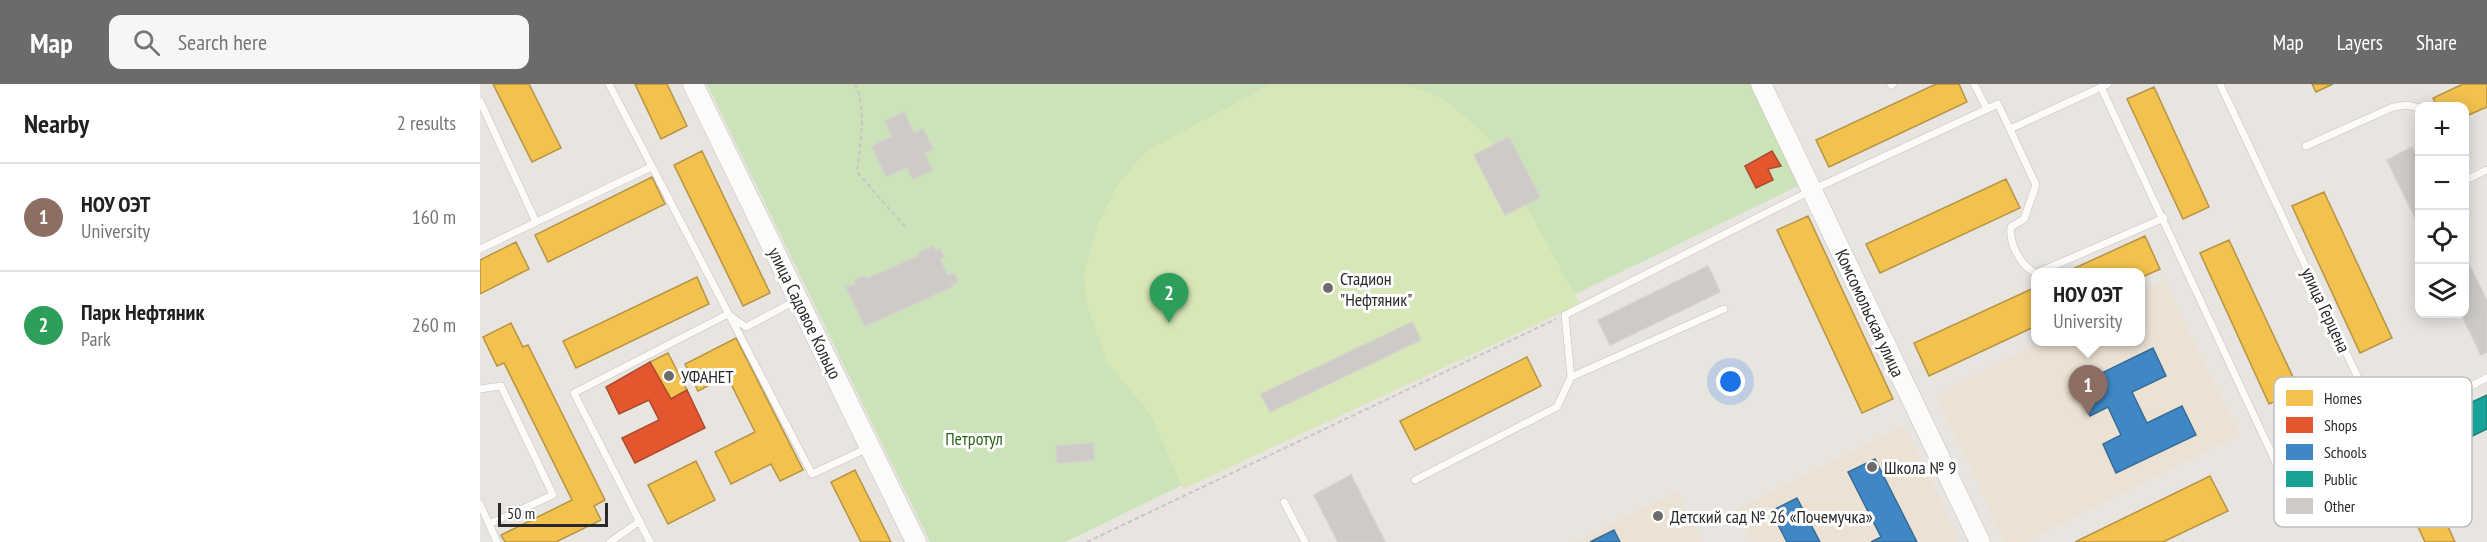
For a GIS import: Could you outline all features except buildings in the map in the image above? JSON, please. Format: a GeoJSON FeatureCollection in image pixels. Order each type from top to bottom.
{"type":"FeatureCollection","features":[{"type":"Feature","properties":{"kind":"main road","name":"улица Садовое Кольцо"},"geometry":{"type":"LineString","coordinates":[[693,84],[916,542]]}},
{"type":"Feature","properties":{"kind":"main road","name":"Комсомольская улица"},"geometry":{"type":"LineString","coordinates":[[1761,84],[1980,542]]}},
{"type":"Feature","properties":{"kind":"lane"},"geometry":{"type":"LineString","coordinates":[[609,84],[813,474],[870,447]]}},
{"type":"Feature","properties":{"kind":"lane"},"geometry":{"type":"LineString","coordinates":[[1974,84],[1987,109]]}},
{"type":"Feature","properties":{"kind":"lane","name":"улица Герцена"},"geometry":{"type":"LineString","coordinates":[[2220,84],[2358,377]]}},
{"type":"Feature","properties":{"kind":"lane"},"geometry":{"type":"LineString","coordinates":[[2010,129],[2105,86],[2274,458]]}},
{"type":"Feature","properties":{"kind":"lane"},"geometry":{"type":"LineString","coordinates":[[480,102],[536,222]]}},
{"type":"Feature","properties":{"kind":"lane"},"geometry":{"type":"LineString","coordinates":[[1415,480],[1557,407],[1571,377],[1565,315],[1812,190],[1998,104],[2036,185],[2024,219],[2011,227],[2009,238],[2026,269],[2031,271]]}},
{"type":"Feature","properties":{"kind":"lane"},"geometry":{"type":"LineString","coordinates":[[2306,146],[2392,107],[2407,105],[2415,107]]}},
{"type":"Feature","properties":{"kind":"lane"},"geometry":{"type":"LineString","coordinates":[[480,249],[651,167]]}},
{"type":"Feature","properties":{"kind":"lane"},"geometry":{"type":"LineString","coordinates":[[2469,178],[2487,170]]}},
{"type":"Feature","properties":{"kind":"lane"},"geometry":{"type":"LineString","coordinates":[[2049,268],[2164,218]]}},
{"type":"Feature","properties":{"kind":"lane"},"geometry":{"type":"LineString","coordinates":[[728,314],[746,327],[798,300]]}},
{"type":"Feature","properties":{"kind":"lane"},"geometry":{"type":"LineString","coordinates":[[1571,377],[1724,309]]}},
{"type":"Feature","properties":{"kind":"lane"},"geometry":{"type":"LineString","coordinates":[[650,542],[574,393],[728,314]]}},
{"type":"Feature","properties":{"kind":"lane"},"geometry":{"type":"LineString","coordinates":[[2472,385],[2487,378]]}},
{"type":"Feature","properties":{"kind":"lane"},"geometry":{"type":"LineString","coordinates":[[480,389],[501,386],[553,495],[489,524]]}},
{"type":"Feature","properties":{"kind":"lane"},"geometry":{"type":"LineString","coordinates":[[1284,502],[1305,542]]}},
{"type":"Feature","properties":{"kind":"lane"},"geometry":{"type":"LineString","coordinates":[[480,504],[497,542]]}},
{"type":"Feature","properties":{"kind":"lane"},"geometry":{"type":"LineString","coordinates":[[610,542],[640,521]]}},
{"type":"Feature","properties":{"kind":"path"},"geometry":{"type":"LineString","coordinates":[[855,84],[858,90],[862,130],[857,172],[907,229]]}},
{"type":"Feature","properties":{"kind":"path"},"geometry":{"type":"LineString","coordinates":[[1087,542],[1565,315]]}},
{"type":"Feature","properties":{"kind":"shaded area"},"geometry":{"type":"Polygon","coordinates":[[[2164,279],[2239,435],[2025,542],[2005,542],[1937,395],[2034,346],[2145,346],[2145,289],[2164,279]]]}},
{"type":"Feature","properties":{"kind":"shaded area","name":"Школа № 9"},"geometry":{"type":"Polygon","coordinates":[[[1905,426],[1959,542],[1752,542],[1736,509],[1905,426]]]}},
{"type":"Feature","properties":{"kind":"shaded area","name":"Детский сад № 26 «Почемучка»"},"geometry":{"type":"Polygon","coordinates":[[[1677,491],[1703,542],[1574,542],[1677,491]]]}},
{"type":"Feature","properties":{"kind":"green space","name":"Петротул"},"geometry":{"type":"Polygon","coordinates":[[[707,84],[1752,84],[1800,185],[1065,542],[930,542],[707,84]]]}},
{"type":"Feature","properties":{"kind":"green space","name":"Стадион \"Нефтяник\""},"geometry":{"type":"Polygon","coordinates":[[[1271,84],[1405,84],[1443,98],[1489,138],[1580,304],[1183,489],[1150,413],[1107,362],[1087,305],[1084,273],[1098,225],[1118,185],[1145,152],[1271,84]]]}},
{"type":"Feature","properties":{"kind":"place","name":"Стадион \"Нефтяник\""},"geometry":{"type":"Point","coordinates":[1328,288]}},
{"type":"Feature","properties":{"kind":"place","name":"Парк Нефтяник"},"geometry":{"type":"Point","coordinates":[1169,323]}},
{"type":"Feature","properties":{"kind":"place","name":"УФАНЕТ"},"geometry":{"type":"Point","coordinates":[669,376]}},
{"type":"Feature","properties":{"kind":"place","name":"НОУ ОЭТ"},"geometry":{"type":"Point","coordinates":[2088,415]}},
{"type":"Feature","properties":{"kind":"place","name":"Школа № 9"},"geometry":{"type":"Point","coordinates":[1872,467]}},
{"type":"Feature","properties":{"kind":"place","name":"Детский сад № 26 «Почемучка»"},"geometry":{"type":"Point","coordinates":[1658,516]}}]}
